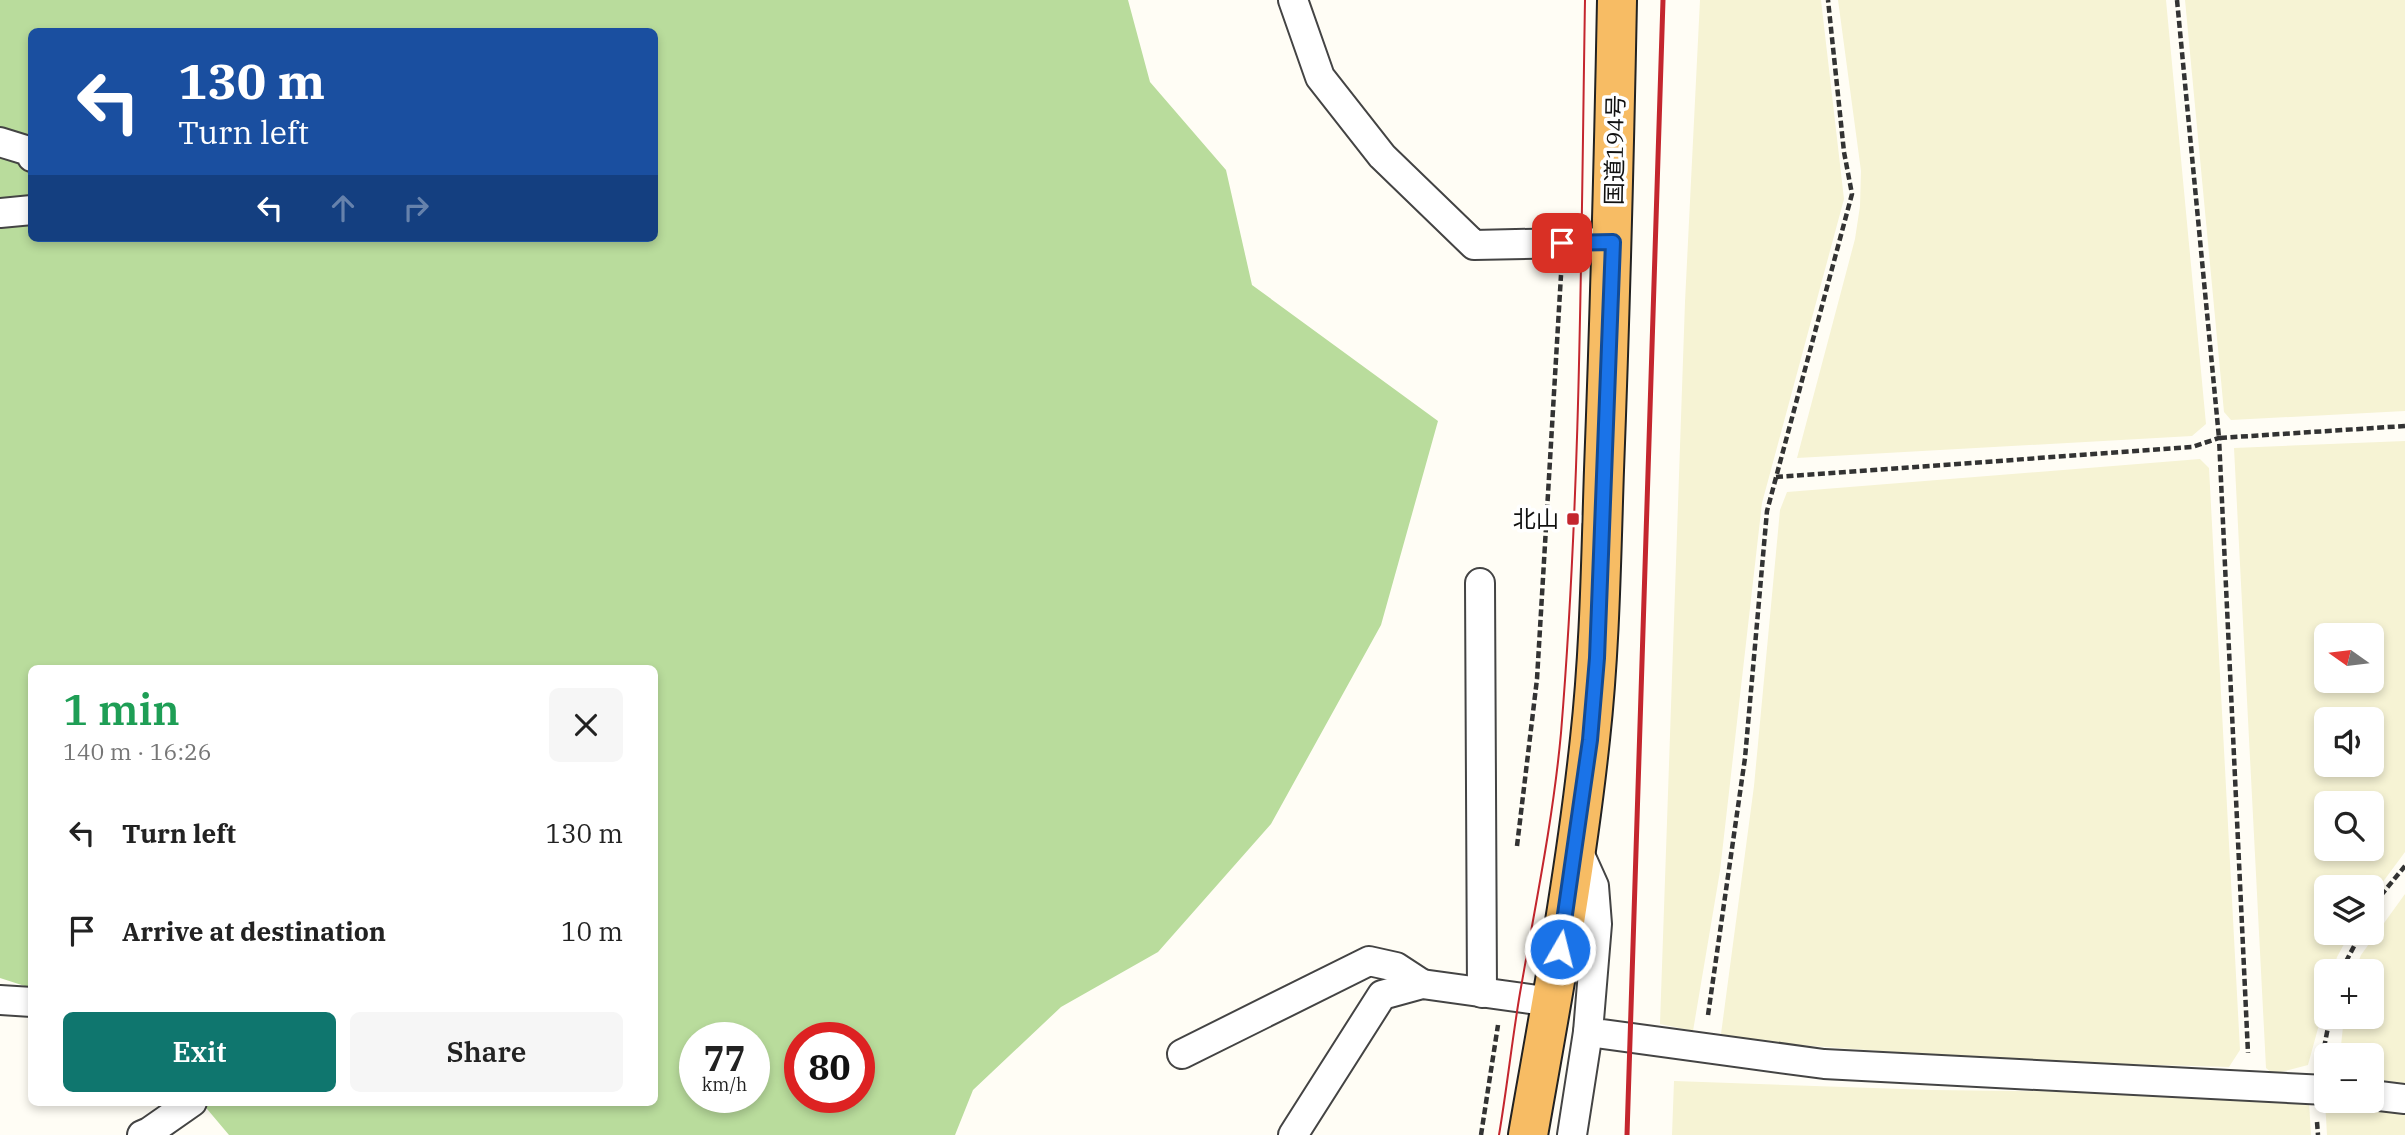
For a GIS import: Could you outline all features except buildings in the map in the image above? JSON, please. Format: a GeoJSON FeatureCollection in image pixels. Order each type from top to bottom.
{"type":"FeatureCollection","features":[{"type":"Feature","properties":{"kind":"highway","name":"国道194号"},"geometry":{"type":"LineString","coordinates":[[1528,1135],[1552,1002],[1575,844],[1590,740],[1597,658],[1613,242],[1617,0]]}},
{"type":"Feature","properties":{"kind":"street"},"geometry":{"type":"LineString","coordinates":[[1293,0],[1320,77],[1382,156],[1474,245],[1613,242]]}},
{"type":"Feature","properties":{"kind":"street"},"geometry":{"type":"LineString","coordinates":[[0,142],[28,151]]}},
{"type":"Feature","properties":{"kind":"street"},"geometry":{"type":"LineString","coordinates":[[0,214],[28,210]]}},
{"type":"Feature","properties":{"kind":"street"},"geometry":{"type":"LineString","coordinates":[[1480,583],[1492,994]]}},
{"type":"Feature","properties":{"kind":"street"},"geometry":{"type":"LineString","coordinates":[[1572,1135],[1588,1032],[1596,911],[1594,886],[1575,844]]}},
{"type":"Feature","properties":{"kind":"street"},"geometry":{"type":"LineString","coordinates":[[1182,1054],[1369,961],[1396,967],[1422,984]]}},
{"type":"Feature","properties":{"kind":"street"},"geometry":{"type":"LineString","coordinates":[[1293,1135],[1382,995],[1422,984],[1552,1002]]}},
{"type":"Feature","properties":{"kind":"street"},"geometry":{"type":"LineString","coordinates":[[0,1000],[28,1002]]}},
{"type":"Feature","properties":{"kind":"street"},"geometry":{"type":"LineString","coordinates":[[1588,1032],[1824,1063],[2314,1089]]}},
{"type":"Feature","properties":{"kind":"street"},"geometry":{"type":"LineString","coordinates":[[2384,1097],[2405,1099]]}},
{"type":"Feature","properties":{"kind":"street"},"geometry":{"type":"LineString","coordinates":[[142,1135],[186,1106]]}},
{"type":"Feature","properties":{"kind":"path"},"geometry":{"type":"LineString","coordinates":[[1703,1048],[1745,758],[1767,510],[1852,194],[1844,152],[1828,0]]}},
{"type":"Feature","properties":{"kind":"path"},"geometry":{"type":"LineString","coordinates":[[2177,0],[2218,438],[2250,1086]]}},
{"type":"Feature","properties":{"kind":"path"},"geometry":{"type":"LineString","coordinates":[[1516,850],[1537,679],[1562,243]]}},
{"type":"Feature","properties":{"kind":"path"},"geometry":{"type":"LineString","coordinates":[[1776,477],[2192,447],[2218,438],[2405,426]]}},
{"type":"Feature","properties":{"kind":"path"},"geometry":{"type":"LineString","coordinates":[[2384,892],[2405,866]]}},
{"type":"Feature","properties":{"kind":"path"},"geometry":{"type":"LineString","coordinates":[[1481,1135],[1492,994]]}},
{"type":"Feature","properties":{"kind":"shaded area"},"geometry":{"type":"Polygon","coordinates":[[[1700,0],[1821,0],[1844,199],[1762,503],[1720,871],[1693,1031],[1660,1024],[1685,302],[1700,0]]]}},
{"type":"Feature","properties":{"kind":"shaded area"},"geometry":{"type":"Polygon","coordinates":[[[1838,0],[2166,0],[2206,424],[2192,436],[1797,458],[1855,239],[1860,206],[1861,171],[1838,0]]]}},
{"type":"Feature","properties":{"kind":"shaded area"},"geometry":{"type":"Polygon","coordinates":[[[2185,0],[2405,0],[2405,411],[2231,420],[2224,412],[2185,0]]]}},
{"type":"Feature","properties":{"kind":"shaded area"},"geometry":{"type":"Polygon","coordinates":[[[2405,441],[2405,852],[2384,880],[2384,875],[2314,875],[2314,945],[2344,945],[2336,959],[2314,959],[2314,1029],[2318,1029],[2308,1065],[2273,1074],[2266,1068],[2234,448],[2405,441]]]}},
{"type":"Feature","properties":{"kind":"shaded area"},"geometry":{"type":"Polygon","coordinates":[[[2200,459],[2209,468],[2240,1050],[2229,1067],[2017,1061],[1743,1041],[1721,1034],[1754,786],[1780,510],[1787,492],[2200,459]]]}},
{"type":"Feature","properties":{"kind":"shaded area"},"geometry":{"type":"Polygon","coordinates":[[[2405,894],[2405,1089],[2384,1087],[2384,1043],[2341,1043],[2343,1029],[2384,1029],[2384,959],[2360,959],[2368,945],[2384,945],[2384,923],[2405,894]]]}},
{"type":"Feature","properties":{"kind":"shaded area"},"geometry":{"type":"Polygon","coordinates":[[[1674,1081],[1932,1090],[2200,1093],[2309,1102],[2311,1135],[1672,1135],[1674,1081]]]}},
{"type":"Feature","properties":{"kind":"shaded area"},"geometry":{"type":"Polygon","coordinates":[[[2384,1109],[2405,1112],[2405,1135],[2327,1135],[2326,1113],[2384,1113],[2384,1109]]]}},
{"type":"Feature","properties":{"kind":"green space"},"geometry":{"type":"Polygon","coordinates":[[[0,0],[1128,0],[1150,82],[1226,170],[1252,285],[1438,421],[1381,625],[1271,824],[1158,952],[1061,1007],[973,1090],[955,1135],[229,1135],[205,1106],[658,1106],[658,665],[28,665],[28,987],[0,978],[0,0]]]}},
{"type":"Feature","properties":{"kind":"tram line"},"geometry":{"type":"LineString","coordinates":[[1499,1135],[1558,766],[1568,641],[1581,275],[1585,0]]}},
{"type":"Feature","properties":{"kind":"railway"},"geometry":{"type":"LineString","coordinates":[[1627,1135],[1663,0]]}},
{"type":"Feature","properties":{"kind":"place","name":"北山"},"geometry":{"type":"Point","coordinates":[1573,519]}},
{"type":"Feature","properties":{"kind":"route"},"geometry":{"type":"LineString","coordinates":[[1560,949],[1590,740],[1597,658],[1613,242],[1562,243]]}}]}
